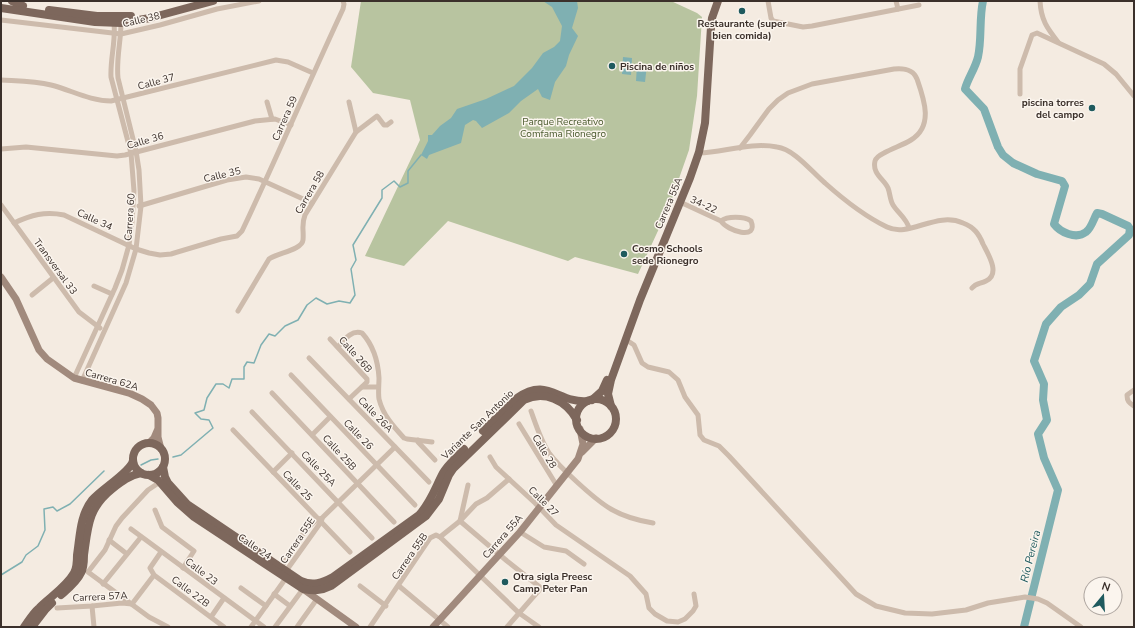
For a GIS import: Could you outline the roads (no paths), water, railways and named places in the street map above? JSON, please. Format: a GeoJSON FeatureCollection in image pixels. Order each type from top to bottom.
{"type":"FeatureCollection","features":[{"type":"Feature","properties":{"kind":"main road"},"geometry":{"type":"LineString","coordinates":[[12,1],[23,3]]}},
{"type":"Feature","properties":{"kind":"main road","name":"Calle 38"},"geometry":{"type":"LineString","coordinates":[[1,3],[23,3],[97,16],[122,17],[142,14],[192,1]]}},
{"type":"Feature","properties":{"kind":"main road","name":"Calle 38"},"geometry":{"type":"LineString","coordinates":[[66,18],[118,23],[150,18],[213,1]]}},
{"type":"Feature","properties":{"kind":"main road","name":"Carrera 55A"},"geometry":{"type":"LineString","coordinates":[[590,400],[602,391],[607,380],[635,301],[695,153],[701,125],[707,19],[713,1]]}},
{"type":"Feature","properties":{"kind":"main road","name":"Carrera 55A"},"geometry":{"type":"LineString","coordinates":[[611,406],[608,394],[609,385],[625,339],[699,153],[705,124],[712,18],[718,1]]}},
{"type":"Feature","properties":{"kind":"main road"},"geometry":{"type":"LineString","coordinates":[[1,8],[66,18]]}},
{"type":"Feature","properties":{"kind":"main road"},"geometry":{"type":"LineString","coordinates":[[1,13],[45,18],[66,18]]}},
{"type":"Feature","properties":{"kind":"main road","name":"Variante San Antonio"},"geometry":{"type":"LineString","coordinates":[[304,586],[317,584],[333,578],[419,515],[430,502],[448,465],[505,409],[523,394],[536,390],[547,390],[571,401],[590,400]]}},
{"type":"Feature","properties":{"kind":"main road","name":"Variante San Antonio"},"geometry":{"type":"LineString","coordinates":[[319,595],[426,516],[433,508],[453,469],[524,400],[541,395],[550,397],[566,406],[576,420]]}},
{"type":"Feature","properties":{"kind":"main road"},"geometry":{"type":"LineString","coordinates":[[590,400],[604,400],[611,406],[616,416],[614,427],[607,435],[596,438],[585,435],[580,429],[576,420],[579,409],[590,400]]}},
{"type":"Feature","properties":{"kind":"main road"},"geometry":{"type":"LineString","coordinates":[[24,627],[33,614],[75,572],[82,521],[85,511],[91,501],[133,464],[134,454],[138,448],[149,443],[156,445],[161,449],[164,456],[163,467],[158,473],[134,474],[103,497],[90,516],[81,574],[74,583],[45,610],[32,627]]}},
{"type":"Feature","properties":{"kind":"main road"},"geometry":{"type":"LineString","coordinates":[[133,460],[136,468],[145,474]]}},
{"type":"Feature","properties":{"kind":"main road","name":"Calle 24"},"geometry":{"type":"LineString","coordinates":[[163,467],[168,483],[187,504],[304,586]]}},
{"type":"Feature","properties":{"kind":"main road","name":"Calle 24"},"geometry":{"type":"LineString","coordinates":[[145,474],[160,482],[177,502],[194,517],[285,572]]}},
{"type":"Feature","properties":{"kind":"main road"},"geometry":{"type":"LineString","coordinates":[[304,586],[319,595]]}},
{"type":"Feature","properties":{"kind":"street","name":"Calle 38"},"geometry":{"type":"LineString","coordinates":[[1,20],[121,34],[217,9],[259,1]]}},
{"type":"Feature","properties":{"kind":"street"},"geometry":{"type":"LineString","coordinates":[[768,1],[771,18],[773,21],[803,27],[919,5]]}},
{"type":"Feature","properties":{"kind":"street"},"geometry":{"type":"LineString","coordinates":[[896,1],[898,9]]}},
{"type":"Feature","properties":{"kind":"street"},"geometry":{"type":"LineString","coordinates":[[1040,1],[1040,11],[1043,21],[1058,43]]}},
{"type":"Feature","properties":{"kind":"street","name":"Carrera 59"},"geometry":{"type":"LineString","coordinates":[[237,236],[242,231],[266,182],[313,73],[344,9],[343,2]]}},
{"type":"Feature","properties":{"kind":"street","name":"Carrera 60"},"geometry":{"type":"LineString","coordinates":[[74,378],[98,327],[122,270],[129,245],[134,207],[131,153],[111,77],[115,33],[118,23]]}},
{"type":"Feature","properties":{"kind":"street","name":"Carrera 60"},"geometry":{"type":"LineString","coordinates":[[82,381],[126,283],[136,248],[141,206],[136,151],[118,78],[117,67],[121,34],[118,23]]}},
{"type":"Feature","properties":{"kind":"street"},"geometry":{"type":"LineString","coordinates":[[1020,94],[1020,69],[1032,35],[1037,33],[1104,64],[1120,78],[1134,96]]}},
{"type":"Feature","properties":{"kind":"street","name":"Calle 37"},"geometry":{"type":"LineString","coordinates":[[1,80],[45,84],[102,101],[117,100],[276,60],[288,62],[313,73]]}},
{"type":"Feature","properties":{"kind":"street"},"geometry":{"type":"LineString","coordinates":[[740,148],[778,100],[796,89],[812,84],[894,69],[911,70],[915,74],[924,98],[926,112],[922,131],[910,141],[878,156],[875,162],[875,169],[887,186],[892,204],[906,220],[909,228]]}},
{"type":"Feature","properties":{"kind":"street"},"geometry":{"type":"LineString","coordinates":[[267,102],[272,119]]}},
{"type":"Feature","properties":{"kind":"street"},"geometry":{"type":"LineString","coordinates":[[349,102],[356,132],[377,116],[384,125],[391,122]]}},
{"type":"Feature","properties":{"kind":"street","name":"Calle 36"},"geometry":{"type":"LineString","coordinates":[[1,149],[26,147],[117,156],[255,121],[272,119],[291,125]]}},
{"type":"Feature","properties":{"kind":"street","name":"Carrera 58"},"geometry":{"type":"LineString","coordinates":[[238,311],[269,259],[275,255],[297,248],[302,243],[302,222],[312,203],[356,132]]}},
{"type":"Feature","properties":{"kind":"street"},"geometry":{"type":"LineString","coordinates":[[699,153],[769,146],[782,148],[806,165],[826,184],[867,217],[889,228],[902,230],[935,221],[955,219],[973,228],[979,235],[993,269],[990,278],[986,282],[975,285],[972,288]]}},
{"type":"Feature","properties":{"kind":"street","name":"Calle 35"},"geometry":{"type":"LineString","coordinates":[[134,207],[227,180],[249,177],[266,182],[312,203]]}},
{"type":"Feature","properties":{"kind":"street","name":"34-22"},"geometry":{"type":"LineString","coordinates":[[680,202],[721,221],[728,228],[741,233],[748,232],[752,226],[751,221],[746,218],[724,219],[721,221]]}},
{"type":"Feature","properties":{"kind":"street","name":"Transversal 33"},"geometry":{"type":"LineString","coordinates":[[1,205],[79,312],[104,330]]}},
{"type":"Feature","properties":{"kind":"street","name":"Calle 34"},"geometry":{"type":"LineString","coordinates":[[14,223],[34,215],[51,213],[64,215],[136,248],[160,255],[172,254],[221,239],[237,236]]}},
{"type":"Feature","properties":{"kind":"street","name":"Carrera 62A"},"geometry":{"type":"LineString","coordinates":[[1,277],[16,299],[39,350],[57,367],[74,378],[129,393],[151,405],[157,412],[158,437],[161,449]]}},
{"type":"Feature","properties":{"kind":"street"},"geometry":{"type":"LineString","coordinates":[[32,295],[54,278]]}},
{"type":"Feature","properties":{"kind":"street"},"geometry":{"type":"LineString","coordinates":[[94,286],[112,294]]}},
{"type":"Feature","properties":{"kind":"street"},"geometry":{"type":"LineString","coordinates":[[338,347],[353,332],[362,332],[373,350],[375,357],[378,370],[380,400],[386,417],[407,440],[432,442]]}},
{"type":"Feature","properties":{"kind":"street","name":"Calle 26B"},"geometry":{"type":"LineString","coordinates":[[330,339],[366,376],[367,382],[362,387]]}},
{"type":"Feature","properties":{"kind":"street"},"geometry":{"type":"LineString","coordinates":[[625,339],[634,345],[642,363],[648,367],[669,372],[678,380],[685,397],[698,415],[700,435],[704,440],[719,446],[729,456],[856,594],[876,606],[905,613],[932,614],[966,610],[988,603],[1025,597],[1038,599],[1081,627]]}},
{"type":"Feature","properties":{"kind":"street","name":"Calle 26A"},"geometry":{"type":"LineString","coordinates":[[309,358],[429,482]]}},
{"type":"Feature","properties":{"kind":"street","name":"Calle 26"},"geometry":{"type":"LineString","coordinates":[[291,375],[415,505]]}},
{"type":"Feature","properties":{"kind":"street"},"geometry":{"type":"LineString","coordinates":[[349,399],[362,387],[378,387]]}},
{"type":"Feature","properties":{"kind":"street"},"geometry":{"type":"LineString","coordinates":[[1134,390],[1127,395],[1127,398],[1128,402],[1134,406]]}},
{"type":"Feature","properties":{"kind":"street","name":"Calle 25B"},"geometry":{"type":"LineString","coordinates":[[272,393],[394,522]]}},
{"type":"Feature","properties":{"kind":"street"},"geometry":{"type":"LineString","coordinates":[[531,411],[549,453],[567,473],[595,499],[628,518],[653,524]]}},
{"type":"Feature","properties":{"kind":"street","name":"Calle 25A"},"geometry":{"type":"LineString","coordinates":[[252,412],[372,538]]}},
{"type":"Feature","properties":{"kind":"street"},"geometry":{"type":"LineString","coordinates":[[312,435],[330,417]]}},
{"type":"Feature","properties":{"kind":"street","name":"Calle 28"},"geometry":{"type":"LineString","coordinates":[[519,424],[557,486]]}},
{"type":"Feature","properties":{"kind":"street"},"geometry":{"type":"LineString","coordinates":[[149,443],[154,438],[158,427]]}},
{"type":"Feature","properties":{"kind":"street"},"geometry":{"type":"LineString","coordinates":[[580,429],[583,444],[580,454]]}},
{"type":"Feature","properties":{"kind":"street","name":"Calle 25"},"geometry":{"type":"LineString","coordinates":[[233,430],[321,520],[350,552]]}},
{"type":"Feature","properties":{"kind":"street","name":"Carrera 55A"},"geometry":{"type":"LineString","coordinates":[[433,627],[520,532],[567,473],[580,454],[596,438]]}},
{"type":"Feature","properties":{"kind":"street"},"geometry":{"type":"LineString","coordinates":[[418,440],[418,442],[435,460]]}},
{"type":"Feature","properties":{"kind":"street","name":"Carrera 55E"},"geometry":{"type":"LineString","coordinates":[[251,627],[274,594],[285,572],[321,520],[395,447]]}},
{"type":"Feature","properties":{"kind":"street"},"geometry":{"type":"LineString","coordinates":[[273,472],[292,453]]}},
{"type":"Feature","properties":{"kind":"street","name":"Calle 27"},"geometry":{"type":"LineString","coordinates":[[490,457],[496,467],[556,525],[630,576],[646,594],[649,608],[655,614],[666,621],[678,622],[686,619],[694,612],[696,606],[694,594]]}},
{"type":"Feature","properties":{"kind":"street","name":"Carrera 55B"},"geometry":{"type":"LineString","coordinates":[[370,627],[386,606],[430,538],[436,535],[440,537],[460,521],[476,504],[487,498],[509,479]]}},
{"type":"Feature","properties":{"kind":"street"},"geometry":{"type":"LineString","coordinates":[[160,482],[145,493],[122,518],[116,526],[105,550],[88,572],[149,616],[168,627]]}},
{"type":"Feature","properties":{"kind":"street"},"geometry":{"type":"LineString","coordinates":[[468,485],[460,521],[541,588],[507,627]]}},
{"type":"Feature","properties":{"kind":"street"},"geometry":{"type":"LineString","coordinates":[[155,510],[162,527],[194,551],[183,568]]}},
{"type":"Feature","properties":{"kind":"street","name":"Calle 23"},"geometry":{"type":"LineString","coordinates":[[131,529],[264,627]]}},
{"type":"Feature","properties":{"kind":"street"},"geometry":{"type":"LineString","coordinates":[[520,532],[544,547],[566,551],[584,564]]}},
{"type":"Feature","properties":{"kind":"street"},"geometry":{"type":"LineString","coordinates":[[103,584],[141,536]]}},
{"type":"Feature","properties":{"kind":"street"},"geometry":{"type":"LineString","coordinates":[[440,537],[519,613],[539,627]]}},
{"type":"Feature","properties":{"kind":"street"},"geometry":{"type":"LineString","coordinates":[[109,540],[127,554]]}},
{"type":"Feature","properties":{"kind":"street","name":"Calle 22B"},"geometry":{"type":"LineString","coordinates":[[161,552],[150,568],[154,575],[224,627]]}},
{"type":"Feature","properties":{"kind":"street","name":"Carrera 57A"},"geometry":{"type":"LineString","coordinates":[[57,608],[122,603],[132,604],[154,575]]}},
{"type":"Feature","properties":{"kind":"street"},"geometry":{"type":"LineString","coordinates":[[275,627],[304,586]]}},
{"type":"Feature","properties":{"kind":"street"},"geometry":{"type":"LineString","coordinates":[[360,586],[386,606]]}},
{"type":"Feature","properties":{"kind":"street"},"geometry":{"type":"LineString","coordinates":[[399,586],[448,627]]}},
{"type":"Feature","properties":{"kind":"street"},"geometry":{"type":"LineString","coordinates":[[241,588],[266,606]]}},
{"type":"Feature","properties":{"kind":"street"},"geometry":{"type":"LineString","coordinates":[[274,594],[290,606]]}},
{"type":"Feature","properties":{"kind":"street"},"geometry":{"type":"LineString","coordinates":[[297,627],[319,595],[356,627]]}},
{"type":"Feature","properties":{"kind":"street"},"geometry":{"type":"LineString","coordinates":[[210,617],[224,598]]}},
{"type":"Feature","properties":{"kind":"street"},"geometry":{"type":"LineString","coordinates":[[92,606],[94,627]]}},
{"type":"Feature","properties":{"kind":"water"},"geometry":{"type":"Polygon","coordinates":[[[543,1],[577,1],[578,8],[572,28],[578,36],[569,55],[566,66],[555,82],[550,100],[542,97],[538,89],[521,101],[509,113],[482,128],[476,121],[473,120],[465,125],[461,143],[429,155],[427,159],[421,155],[428,141],[428,135],[432,135],[440,126],[451,118],[457,109],[486,99],[514,86],[532,68],[543,53],[554,47],[560,41],[562,26],[552,7],[543,1]]]}},
{"type":"Feature","properties":{"kind":"water"},"geometry":{"type":"Polygon","coordinates":[[[623,57],[632,58],[631,75],[622,74],[623,57]]]}},
{"type":"Feature","properties":{"kind":"water"},"geometry":{"type":"Polygon","coordinates":[[[637,64],[647,65],[645,82],[636,81],[637,64]]]}},
{"type":"Feature","properties":{"kind":"waterway","name":"Río Pereira"},"geometry":{"type":"LineString","coordinates":[[983,1],[978,57],[965,89],[984,109],[998,147],[1003,155],[1013,163],[1037,174],[1062,181],[1065,186],[1054,224],[1060,230],[1073,235],[1082,234],[1088,231],[1097,213],[1128,226],[1130,229],[1129,235],[1097,264],[1090,284],[1079,295],[1061,307],[1046,324],[1034,361],[1044,384],[1043,400],[1047,420],[1038,434],[1044,458],[1058,490],[1024,627]]}},
{"type":"Feature","properties":{"kind":"waterway"},"geometry":{"type":"LineString","coordinates":[[173,457],[181,455],[213,428],[209,420],[201,419],[195,413],[204,410],[207,398],[216,384],[223,384],[229,388],[232,379],[244,379],[244,367],[247,362],[254,363],[261,345],[269,334],[275,336],[285,326],[298,320],[307,305],[316,298],[327,304],[339,301],[350,303],[355,295],[351,269],[356,260],[353,245],[382,198],[382,190],[394,181],[400,187],[408,183],[408,171],[421,155]]}},
{"type":"Feature","properties":{"kind":"waterway"},"geometry":{"type":"LineString","coordinates":[[141,465],[151,460],[158,459]]}},
{"type":"Feature","properties":{"kind":"waterway"},"geometry":{"type":"LineString","coordinates":[[1,575],[22,562],[26,555],[38,546],[45,530],[44,509],[53,507],[57,511],[70,504],[104,471]]}},
{"type":"Feature","properties":{"kind":"place","name":"Restaurante (super bien comida)"},"geometry":{"type":"Point","coordinates":[742,11]}},
{"type":"Feature","properties":{"kind":"place","name":"Piscina de niños"},"geometry":{"type":"Point","coordinates":[612,66]}},
{"type":"Feature","properties":{"kind":"place","name":"piscina torres del campo"},"geometry":{"type":"Point","coordinates":[1092,108]}},
{"type":"Feature","properties":{"kind":"place","name":"Cosmo Schools sede Rionegro"},"geometry":{"type":"Point","coordinates":[624,254]}},
{"type":"Feature","properties":{"kind":"place","name":"Otra sigla Preesc Camp Peter Pan"},"geometry":{"type":"Point","coordinates":[505,582]}},
{"type":"Feature","properties":{"kind":"park label","name":"Parque Recreativo Comfama Rionegro"},"geometry":{"type":"Point","coordinates":[563,126]}}]}
